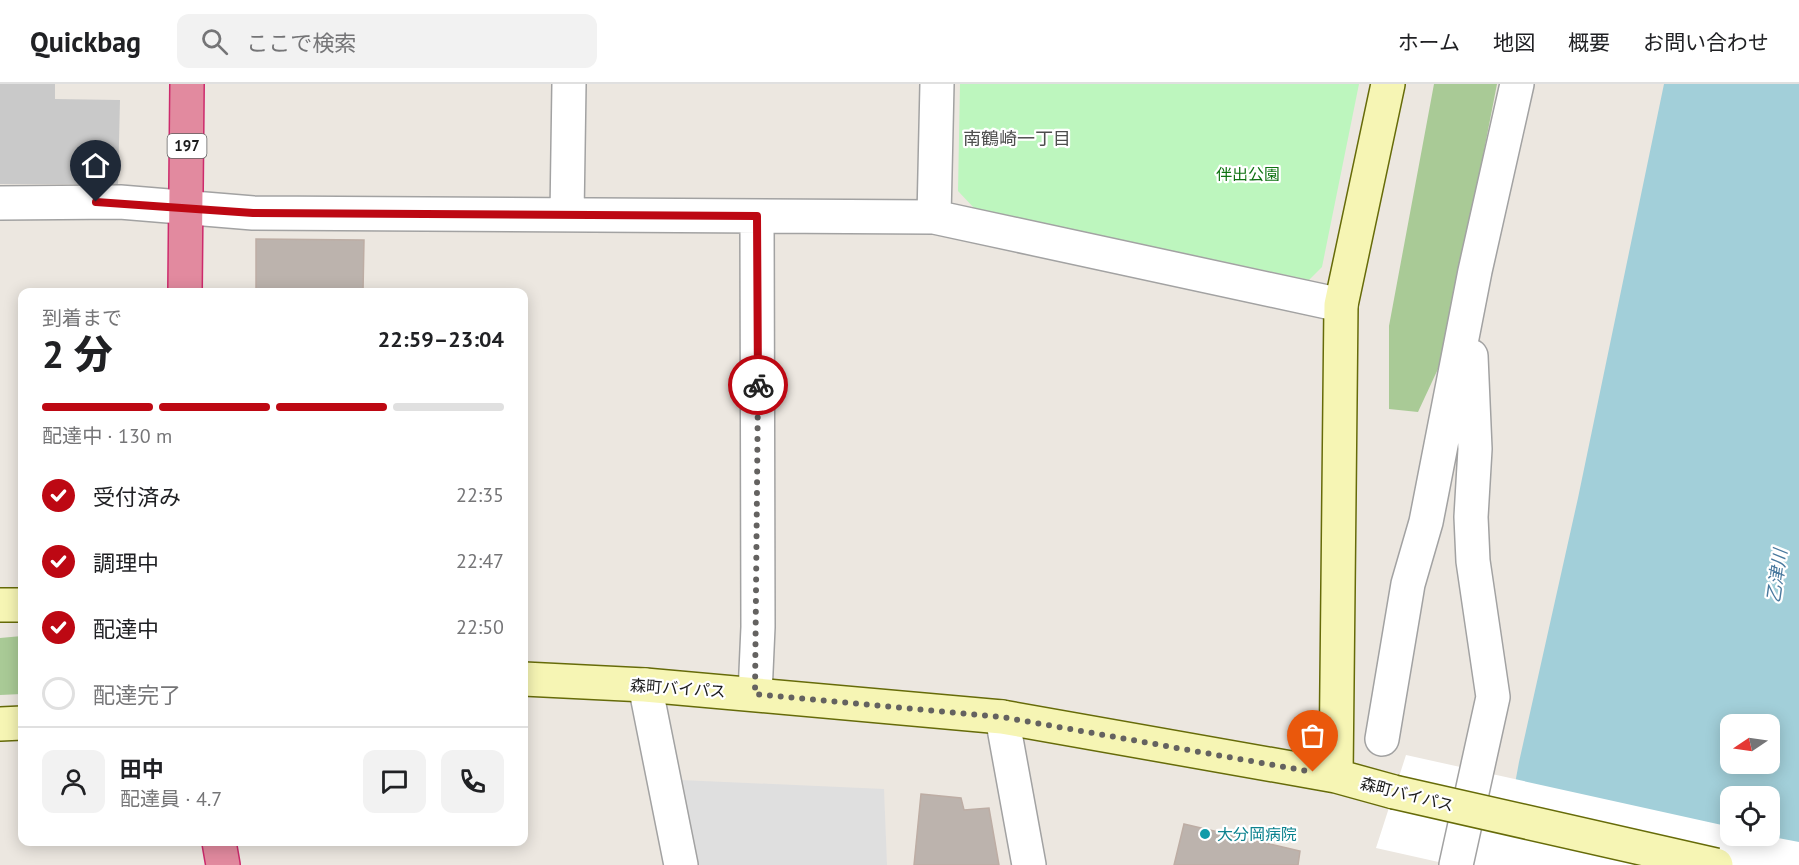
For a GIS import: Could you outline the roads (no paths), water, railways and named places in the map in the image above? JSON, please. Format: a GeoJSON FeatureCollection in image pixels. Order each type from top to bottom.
{"type":"FeatureCollection","features":[{"type":"Feature","properties":{"kind":"highway","name":"197"},"geometry":{"type":"LineString","coordinates":[[185,288],[187,84]]}},
{"type":"Feature","properties":{"kind":"highway"},"geometry":{"type":"LineString","coordinates":[[220,846],[223,865]]}},
{"type":"Feature","properties":{"kind":"main road"},"geometry":{"type":"LineString","coordinates":[[1336,776],[1341,305],[1388,84]]}},
{"type":"Feature","properties":{"kind":"main road"},"geometry":{"type":"LineString","coordinates":[[0,605],[18,605]]}},
{"type":"Feature","properties":{"kind":"main road","name":"森町バイパス"},"geometry":{"type":"LineString","coordinates":[[528,679],[645,685],[1002,717],[1336,776],[1394,792],[1716,865]]}},
{"type":"Feature","properties":{"kind":"main road"},"geometry":{"type":"LineString","coordinates":[[0,724],[18,723]]}},
{"type":"Feature","properties":{"kind":"street"},"geometry":{"type":"LineString","coordinates":[[567,215],[569,84]]}},
{"type":"Feature","properties":{"kind":"street"},"geometry":{"type":"LineString","coordinates":[[934,217],[937,84]]}},
{"type":"Feature","properties":{"kind":"street"},"geometry":{"type":"LineString","coordinates":[[1382,739],[1408,584],[1426,522],[1468,309],[1517,84]]}},
{"type":"Feature","properties":{"kind":"street"},"geometry":{"type":"LineString","coordinates":[[0,202],[120,202],[253,213],[934,217],[1341,305]]}},
{"type":"Feature","properties":{"kind":"street"},"geometry":{"type":"LineString","coordinates":[[755,694],[758,627],[757,216]]}},
{"type":"Feature","properties":{"kind":"street"},"geometry":{"type":"LineString","coordinates":[[1456,865],[1493,697],[1473,561],[1471,517],[1475,449],[1468,309]]}},
{"type":"Feature","properties":{"kind":"street"},"geometry":{"type":"LineString","coordinates":[[645,685],[681,865]]}},
{"type":"Feature","properties":{"kind":"street"},"geometry":{"type":"LineString","coordinates":[[1002,717],[1029,865]]}},
{"type":"Feature","properties":{"kind":"water","name":"乙津川"},"geometry":{"type":"Polygon","coordinates":[[[1664,84],[1799,84],[1799,865],[1500,865],[1519,762],[1578,498],[1664,84]]]}},
{"type":"Feature","properties":{"kind":"place","name":"大分岡病院"},"geometry":{"type":"Point","coordinates":[1205,834]}},
{"type":"Feature","properties":{"kind":"district","name":"南鶴崎一丁目"},"geometry":{"type":"Point","coordinates":[1017,139]}},
{"type":"Feature","properties":{"kind":"park label","name":"伴出公園"},"geometry":{"type":"Point","coordinates":[1248,174]}}]}
